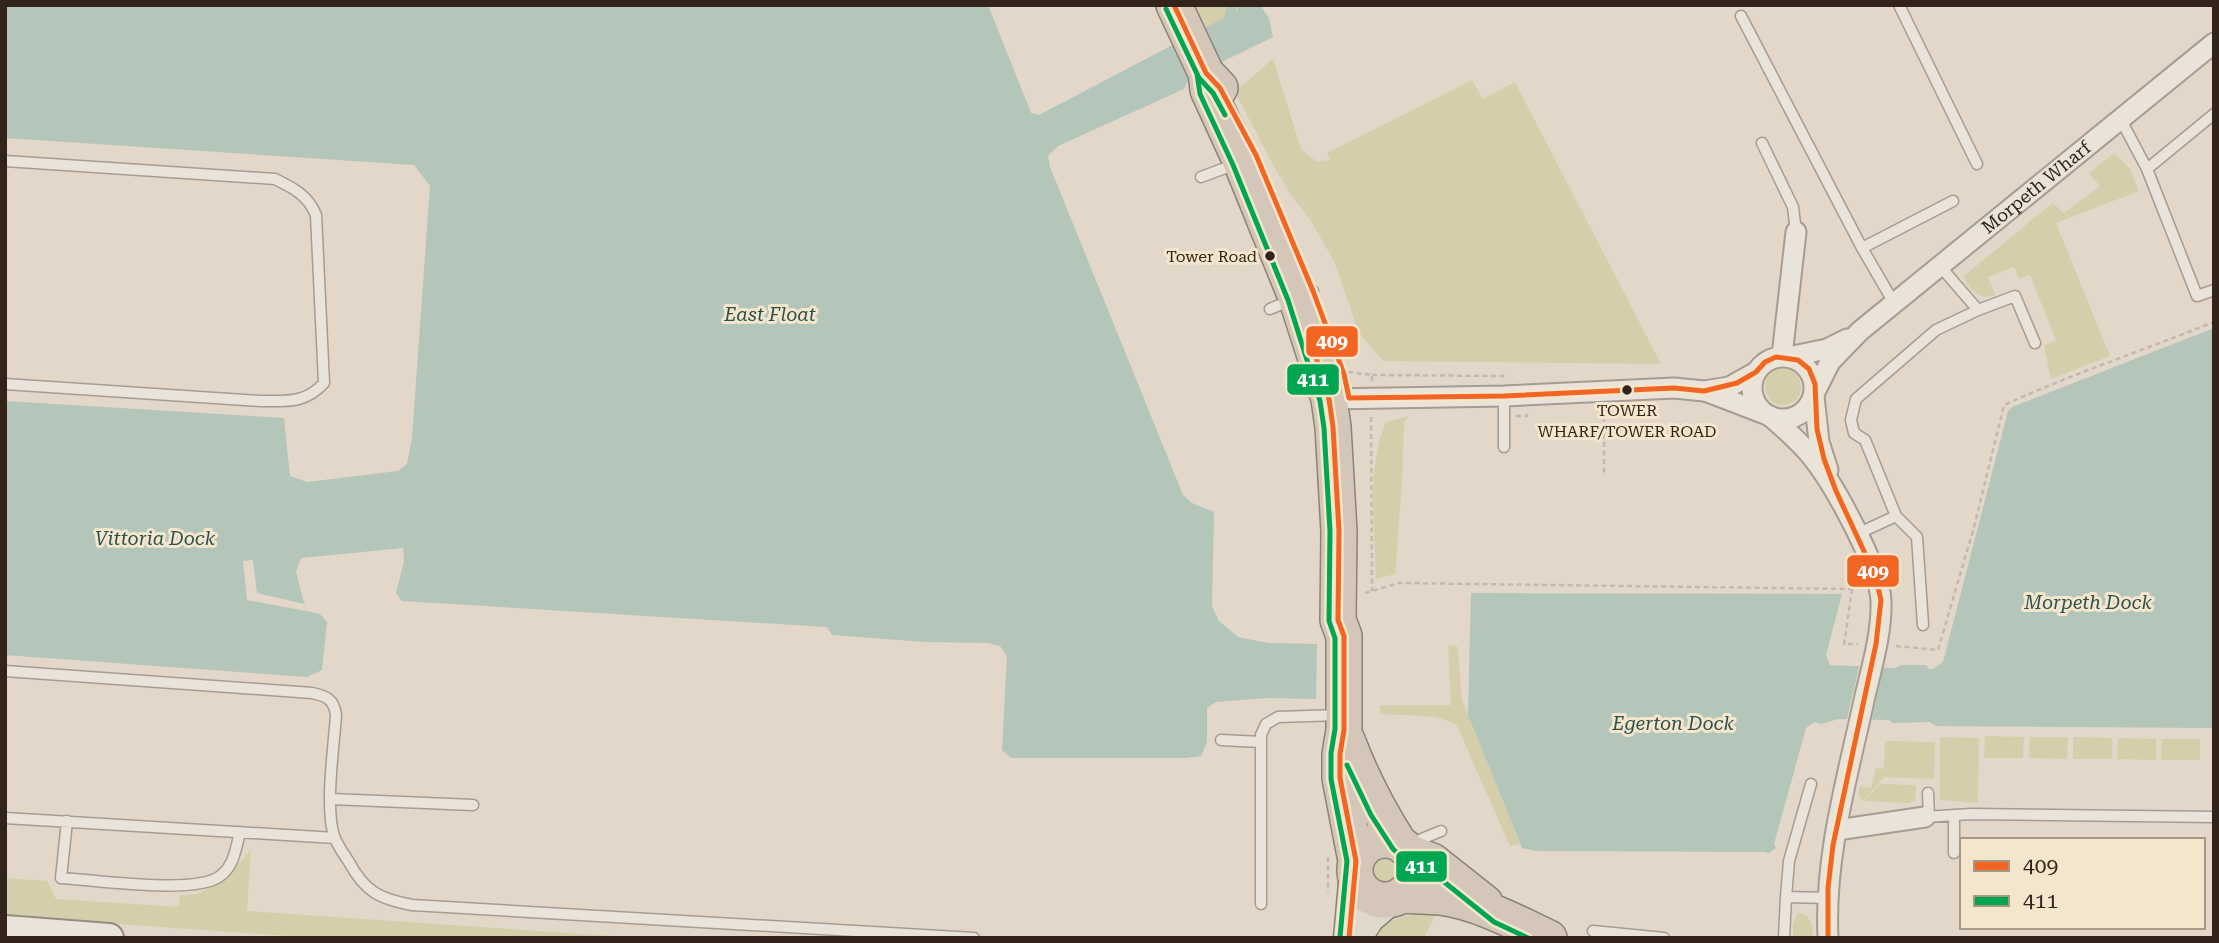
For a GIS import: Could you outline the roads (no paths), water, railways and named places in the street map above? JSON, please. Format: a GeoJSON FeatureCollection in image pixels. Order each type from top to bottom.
{"type":"FeatureCollection","features":[{"type":"Feature","properties":{"kind":"highway"},"geometry":{"type":"LineString","coordinates":[[1181,21],[1206,73],[1220,88],[1248,158],[1293,299],[1344,374],[1350,390],[1354,427],[1352,621],[1344,636]]}},
{"type":"Feature","properties":{"kind":"highway"},"geometry":{"type":"LineString","coordinates":[[1350,390],[1333,427],[1339,531],[1338,620],[1344,636],[1344,722],[1340,778],[1357,882],[1367,894],[1379,900],[1396,897],[1442,897],[1499,915],[1549,938]]}},
{"type":"Feature","properties":{"kind":"highway"},"geometry":{"type":"LineString","coordinates":[[1344,722],[1357,768],[1379,811],[1405,847],[1415,873],[1411,886],[1396,897]]}},
{"type":"Feature","properties":{"kind":"highway"},"geometry":{"type":"LineString","coordinates":[[1355,866],[1360,853],[1372,842],[1384,839],[1432,861],[1499,915]]}},
{"type":"Feature","properties":{"kind":"main road"},"geometry":{"type":"LineString","coordinates":[[1349,938],[1355,866]]}},
{"type":"Feature","properties":{"kind":"main road"},"geometry":{"type":"LineString","coordinates":[[1356,938],[1369,918],[1396,897]]}},
{"type":"Feature","properties":{"kind":"main road"},"geometry":{"type":"LineString","coordinates":[[5,930],[109,938]]}},
{"type":"Feature","properties":{"kind":"street","name":"Morpeth Wharf"},"geometry":{"type":"LineString","coordinates":[[1814,394],[1830,362],[1860,331],[2214,43]]}},
{"type":"Feature","properties":{"kind":"street"},"geometry":{"type":"LineString","coordinates":[[1785,357],[1796,232]]}},
{"type":"Feature","properties":{"kind":"street","name":"Morpeth Wharf"},"geometry":{"type":"LineString","coordinates":[[1785,357],[1827,349],[1860,331]]}},
{"type":"Feature","properties":{"kind":"street"},"geometry":{"type":"LineString","coordinates":[[1350,390],[1504,396],[1674,388],[1704,391],[1729,387],[1756,372],[1765,362],[1785,357],[1798,360],[1809,369],[1815,384],[1819,442],[1836,491],[1871,565],[1881,600],[1876,644],[1830,864],[1828,938]]}},
{"type":"Feature","properties":{"kind":"street"},"geometry":{"type":"LineString","coordinates":[[1756,372],[1752,393],[1756,405],[1811,455],[1836,491]]}},
{"type":"Feature","properties":{"kind":"street"},"geometry":{"type":"LineString","coordinates":[[1704,391],[1768,415],[1789,419],[1800,415],[1809,407],[1814,394]]}},
{"type":"Feature","properties":{"kind":"street"},"geometry":{"type":"LineString","coordinates":[[1837,830],[1927,817]]}},
{"type":"Feature","properties":{"kind":"lane"},"geometry":{"type":"LineString","coordinates":[[1899,5],[1977,164]]}},
{"type":"Feature","properties":{"kind":"lane"},"geometry":{"type":"LineString","coordinates":[[1741,16],[1862,248],[1894,303]]}},
{"type":"Feature","properties":{"kind":"lane"},"geometry":{"type":"LineString","coordinates":[[2147,169],[2214,114]]}},
{"type":"Feature","properties":{"kind":"lane"},"geometry":{"type":"LineString","coordinates":[[2121,120],[2147,169],[2197,296],[2214,290]]}},
{"type":"Feature","properties":{"kind":"lane"},"geometry":{"type":"LineString","coordinates":[[1762,143],[1793,207],[1796,232]]}},
{"type":"Feature","properties":{"kind":"lane"},"geometry":{"type":"LineString","coordinates":[[1201,177],[1248,158]]}},
{"type":"Feature","properties":{"kind":"lane"},"geometry":{"type":"LineString","coordinates":[[5,161],[275,179],[294,188],[311,202],[316,215],[324,383],[313,395],[292,401],[5,384]]}},
{"type":"Feature","properties":{"kind":"lane"},"geometry":{"type":"LineString","coordinates":[[1862,248],[1953,201]]}},
{"type":"Feature","properties":{"kind":"lane"},"geometry":{"type":"LineString","coordinates":[[1940,266],[1978,310]]}},
{"type":"Feature","properties":{"kind":"lane"},"geometry":{"type":"LineString","coordinates":[[1923,625],[1917,537],[1896,516],[1865,440],[1854,433],[1851,420],[1856,399],[1936,330],[2015,296],[2035,343]]}},
{"type":"Feature","properties":{"kind":"lane"},"geometry":{"type":"LineString","coordinates":[[1504,396],[1504,447]]}},
{"type":"Feature","properties":{"kind":"lane"},"geometry":{"type":"LineString","coordinates":[[1857,534],[1896,516]]}},
{"type":"Feature","properties":{"kind":"lane"},"geometry":{"type":"LineString","coordinates":[[5,671],[312,693],[327,697],[335,705],[336,715],[330,819],[335,838],[358,878],[370,891],[389,900],[412,905],[974,938]]}},
{"type":"Feature","properties":{"kind":"lane"},"geometry":{"type":"LineString","coordinates":[[1261,904],[1261,735],[1266,724],[1271,719],[1344,722]]}},
{"type":"Feature","properties":{"kind":"lane"},"geometry":{"type":"LineString","coordinates":[[1221,740],[1261,743]]}},
{"type":"Feature","properties":{"kind":"lane"},"geometry":{"type":"LineString","coordinates":[[1784,938],[1789,861],[1811,784]]}},
{"type":"Feature","properties":{"kind":"lane"},"geometry":{"type":"LineString","coordinates":[[1928,793],[1927,817],[2214,817]]}},
{"type":"Feature","properties":{"kind":"lane"},"geometry":{"type":"LineString","coordinates":[[331,799],[473,805]]}},
{"type":"Feature","properties":{"kind":"lane"},"geometry":{"type":"LineString","coordinates":[[1954,815],[1954,853]]}},
{"type":"Feature","properties":{"kind":"lane"},"geometry":{"type":"LineString","coordinates":[[5,818],[335,838]]}},
{"type":"Feature","properties":{"kind":"lane"},"geometry":{"type":"LineString","coordinates":[[67,821],[61,878],[182,886],[205,884],[222,875],[233,859],[240,832]]}},
{"type":"Feature","properties":{"kind":"lane"},"geometry":{"type":"LineString","coordinates":[[1405,847],[1441,831]]}},
{"type":"Feature","properties":{"kind":"lane"},"geometry":{"type":"LineString","coordinates":[[1786,897],[1828,898]]}},
{"type":"Feature","properties":{"kind":"lane"},"geometry":{"type":"LineString","coordinates":[[1593,931],[1664,938]]}},
{"type":"Feature","properties":{"kind":"water","name":"East Float"},"geometry":{"type":"Polygon","coordinates":[[[5,5],[988,5],[1031,113],[1039,115],[1224,18],[1227,5],[1237,5],[1236,13],[1239,5],[1260,5],[1269,18],[1273,37],[1189,78],[1184,89],[1058,146],[1048,156],[1050,167],[1183,495],[1192,503],[1214,512],[1212,606],[1219,621],[1238,637],[1268,643],[1317,644],[1316,699],[1266,698],[1216,702],[1207,708],[1207,742],[1201,756],[1011,758],[1002,750],[1007,656],[1000,646],[987,643],[925,642],[832,635],[827,627],[402,601],[396,593],[404,561],[403,548],[301,558],[296,571],[306,611],[320,614],[327,622],[322,670],[307,677],[5,655],[5,401],[284,418],[290,476],[307,482],[398,471],[407,464],[412,438],[430,186],[414,165],[5,138],[5,5]]]}},
{"type":"Feature","properties":{"kind":"water"},"geometry":{"type":"Polygon","coordinates":[[[2214,328],[2214,728],[1936,726],[1930,722],[1893,723],[1889,720],[1838,719],[1821,724],[1814,722],[1806,728],[1774,844],[1776,848],[1768,854],[1536,851],[1522,848],[1468,715],[1471,593],[1842,594],[1826,655],[1830,665],[1895,668],[1901,665],[1926,665],[1933,669],[1943,662],[2008,411],[2012,407],[2214,328]]]}},
{"type":"Feature","properties":{"kind":"place","name":"Tower Road"},"geometry":{"type":"Point","coordinates":[1270,256]}},
{"type":"Feature","properties":{"kind":"place","name":"TOWER WHARF/TOWER ROAD"},"geometry":{"type":"Point","coordinates":[1627,390]}},
{"type":"Feature","properties":{"kind":"water label","name":"Vittoria Dock"},"geometry":{"type":"Point","coordinates":[155,538]}},
{"type":"Feature","properties":{"kind":"water label","name":"Morpeth Dock"},"geometry":{"type":"Point","coordinates":[2088,602]}},
{"type":"Feature","properties":{"kind":"water label","name":"Egerton Dock"},"geometry":{"type":"Point","coordinates":[1673,723]}}]}
